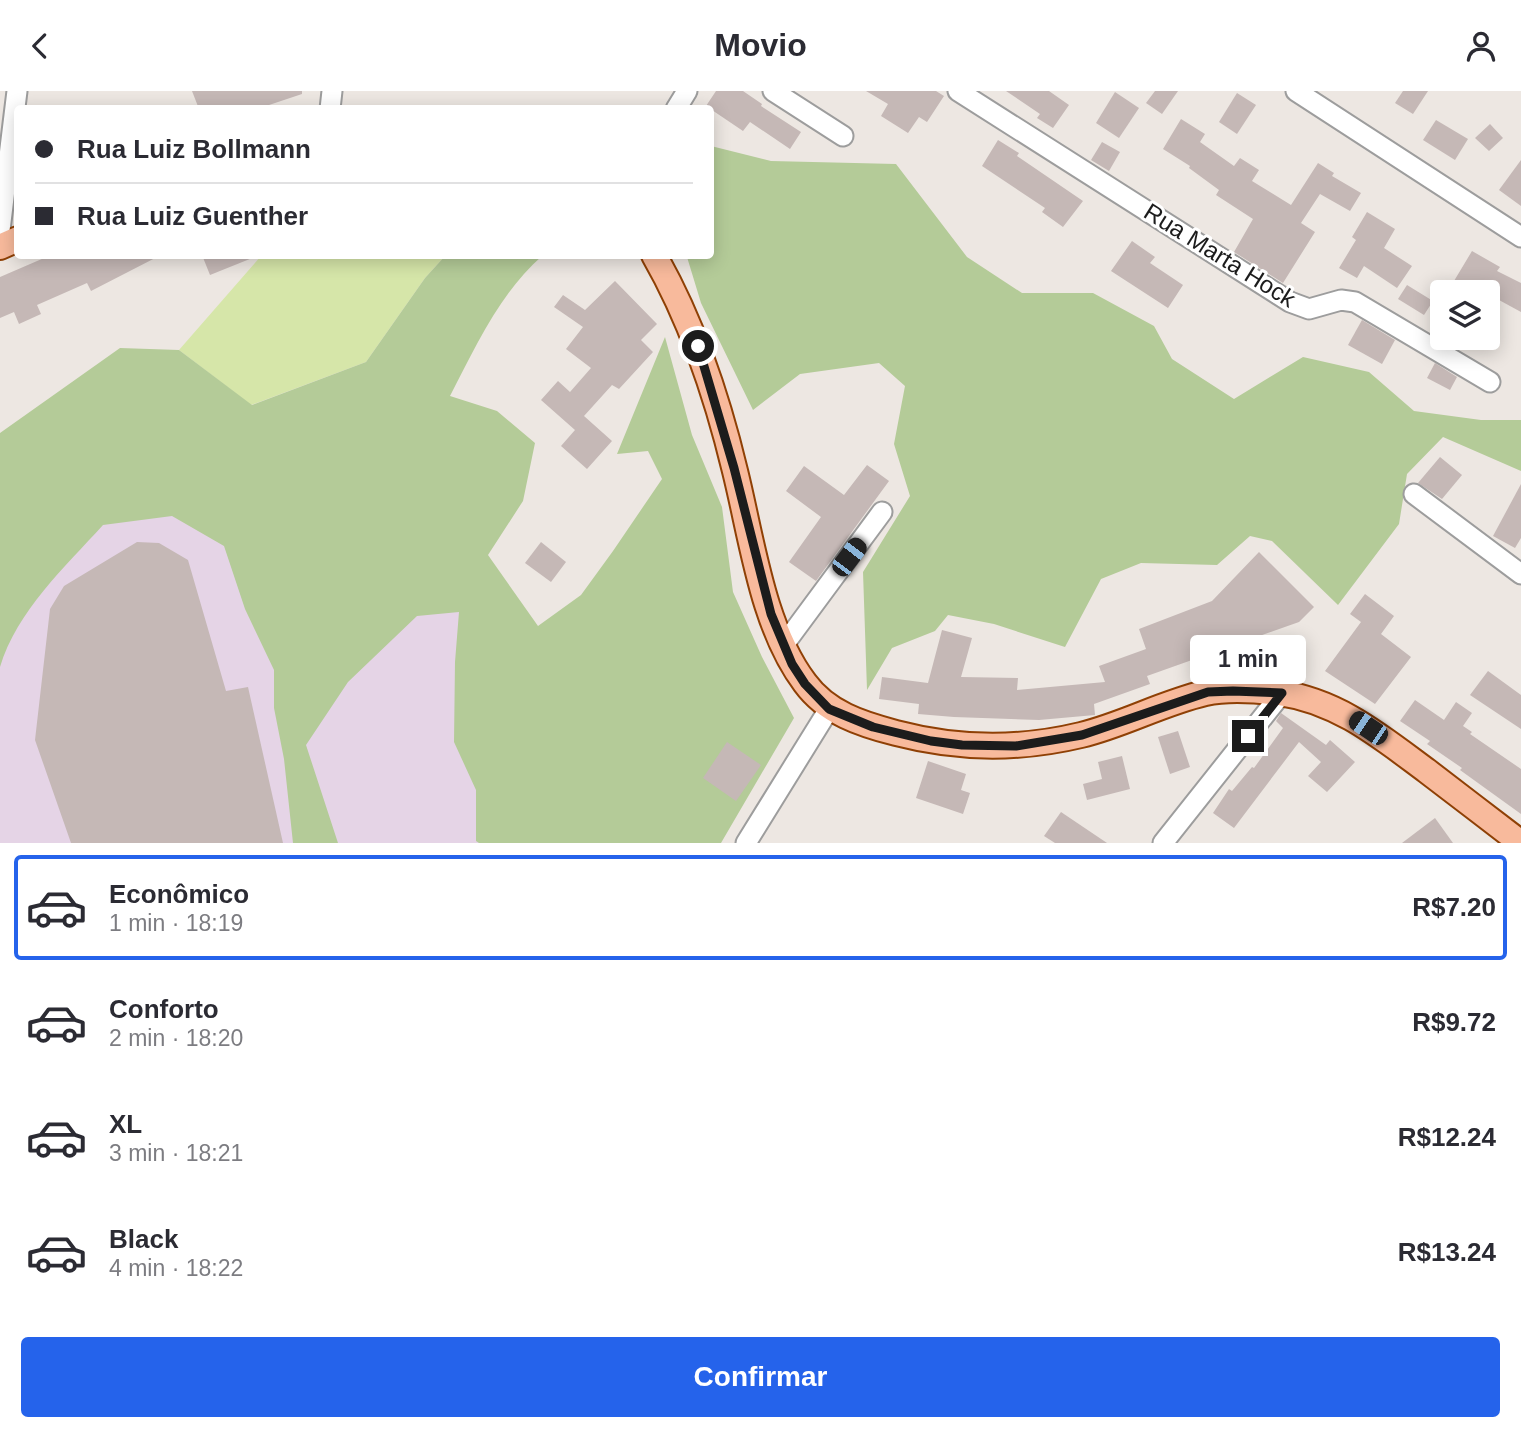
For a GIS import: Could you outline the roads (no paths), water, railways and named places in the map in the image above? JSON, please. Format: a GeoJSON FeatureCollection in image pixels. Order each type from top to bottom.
{"type":"FeatureCollection","features":[{"type":"Feature","properties":{"kind":"main road"},"geometry":{"type":"LineString","coordinates":[[656,259],[698,346],[734,468],[764,590],[783,646],[805,684],[829,709],[873,727],[931,741],[962,745],[1016,746],[1082,735],[1208,692],[1282,693],[1320,703],[1356,720],[1521,843]]}},
{"type":"Feature","properties":{"kind":"street"},"geometry":{"type":"LineString","coordinates":[[773,91],[843,137]]}},
{"type":"Feature","properties":{"kind":"street","name":"Rua Marta Hock"},"geometry":{"type":"LineString","coordinates":[[958,91],[1290,302],[1309,309],[1341,300],[1355,302],[1490,382]]}},
{"type":"Feature","properties":{"kind":"street"},"geometry":{"type":"LineString","coordinates":[[1296,91],[1521,237]]}},
{"type":"Feature","properties":{"kind":"street"},"geometry":{"type":"LineString","coordinates":[[0,230],[14,108]]}},
{"type":"Feature","properties":{"kind":"street"},"geometry":{"type":"LineString","coordinates":[[1414,494],[1521,573]]}},
{"type":"Feature","properties":{"kind":"street"},"geometry":{"type":"LineString","coordinates":[[783,646],[882,512]]}},
{"type":"Feature","properties":{"kind":"street"},"geometry":{"type":"LineString","coordinates":[[1163,843],[1282,693]]}},
{"type":"Feature","properties":{"kind":"street"},"geometry":{"type":"LineString","coordinates":[[746,843],[829,709]]}}]}
